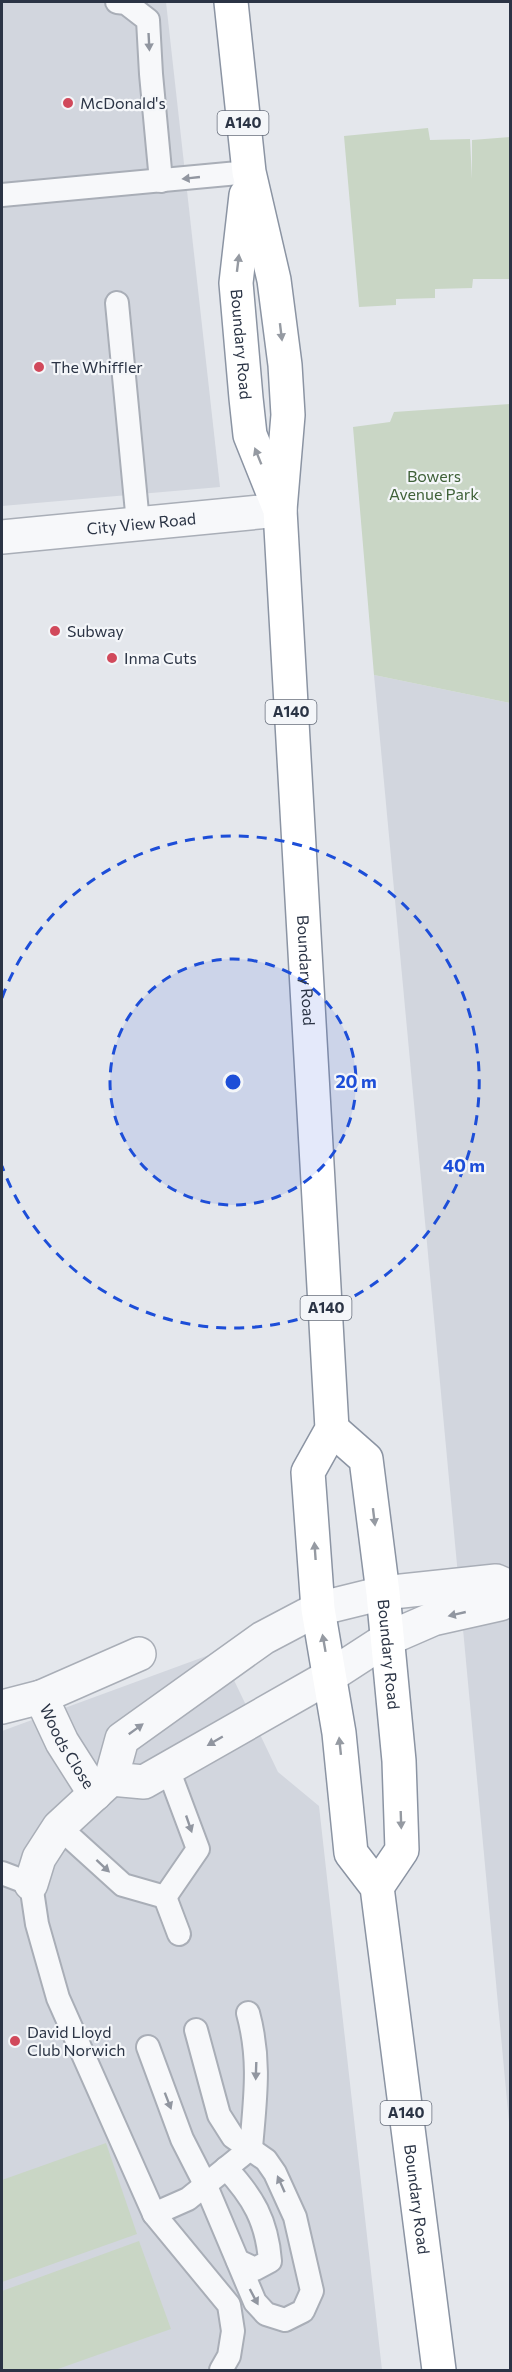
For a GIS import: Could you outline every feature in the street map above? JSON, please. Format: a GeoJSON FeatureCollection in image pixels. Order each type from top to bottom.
{"type":"FeatureCollection","features":[{"type":"Feature","properties":{"kind":"highway","name":"Boundary Road"},"geometry":{"type":"LineString","coordinates":[[231,2],[249,172],[274,280],[285,366],[288,415],[280,510],[332,1429],[366,1460],[383,1593],[399,1761],[402,1850],[377,1887],[439,2370]]}},
{"type":"Feature","properties":{"kind":"highway"},"geometry":{"type":"LineString","coordinates":[[332,1429],[308,1472],[318,1609],[339,1733],[351,1853],[377,1887]]}},
{"type":"Feature","properties":{"kind":"street","name":"City View Road"},"geometry":{"type":"LineString","coordinates":[[2,537],[280,510]]}},
{"type":"Feature","properties":{"kind":"street"},"geometry":{"type":"LineString","coordinates":[[16,1879],[39,1858],[59,1827],[103,1786],[122,1739],[263,1638],[318,1609],[383,1593],[496,1581],[510,1587]]}},
{"type":"Feature","properties":{"kind":"street"},"geometry":{"type":"LineString","coordinates":[[103,1786],[144,1782],[330,1676],[387,1639],[433,1619],[500,1604],[510,1594]]}},
{"type":"Feature","properties":{"kind":"street","name":"Woods Close"},"geometry":{"type":"LineString","coordinates":[[2,1707],[41,1697],[139,1654]]}},
{"type":"Feature","properties":{"kind":"street","name":"Woods Close"},"geometry":{"type":"LineString","coordinates":[[41,1697],[62,1742],[103,1786]]}},
{"type":"Feature","properties":{"kind":"lane"},"geometry":{"type":"LineString","coordinates":[[117,2],[126,3],[148,20],[161,181]]}},
{"type":"Feature","properties":{"kind":"lane"},"geometry":{"type":"LineString","coordinates":[[2,195],[249,172]]}},
{"type":"Feature","properties":{"kind":"lane"},"geometry":{"type":"LineString","coordinates":[[117,303],[138,523]]}},
{"type":"Feature","properties":{"kind":"lane"},"geometry":{"type":"LineString","coordinates":[[165,1897],[198,1849],[168,1769]]}},
{"type":"Feature","properties":{"kind":"lane"},"geometry":{"type":"LineString","coordinates":[[59,1827],[123,1884],[165,1897]]}},
{"type":"Feature","properties":{"kind":"lane"},"geometry":{"type":"LineString","coordinates":[[16,1879],[37,1924],[58,1998],[154,2214],[229,2305],[233,2331],[229,2356],[220,2370]]}},
{"type":"Feature","properties":{"kind":"lane"},"geometry":{"type":"LineString","coordinates":[[165,1897],[179,1934]]}},
{"type":"Feature","properties":{"kind":"lane"},"geometry":{"type":"LineString","coordinates":[[154,2214],[188,2199],[251,2148],[257,2066],[255,2040],[248,2013]]}},
{"type":"Feature","properties":{"kind":"lane"},"geometry":{"type":"LineString","coordinates":[[148,2046],[182,2139],[206,2186],[255,2302],[266,2314],[285,2320],[303,2310],[312,2291],[295,2217],[276,2173],[266,2160],[233,2137],[219,2115],[196,2030]]}},
{"type":"Feature","properties":{"kind":"lane"},"geometry":{"type":"LineString","coordinates":[[226,2168],[252,2198],[268,2237],[270,2261],[255,2269],[238,2261]]}},
{"type":"Feature","properties":{"kind":"shaded area"},"geometry":{"type":"Polygon","coordinates":[[[2,2],[166,2],[220,487],[2,506],[2,2]]]}},
{"type":"Feature","properties":{"kind":"shaded area"},"geometry":{"type":"Polygon","coordinates":[[[374,675],[510,703],[510,2133],[374,675]]]}},
{"type":"Feature","properties":{"kind":"shaded area"},"geometry":{"type":"Polygon","coordinates":[[[220,1651],[278,1772],[319,1806],[382,2370],[2,2370],[2,1731],[220,1651]]]}},
{"type":"Feature","properties":{"kind":"green space"},"geometry":{"type":"Polygon","coordinates":[[[428,128],[430,140],[470,139],[472,179],[472,140],[510,137],[510,279],[473,279],[472,288],[435,289],[435,298],[396,299],[396,305],[359,307],[344,136],[428,128]]]}},
{"type":"Feature","properties":{"kind":"green space","name":"Bowers Avenue Park"},"geometry":{"type":"Polygon","coordinates":[[[510,404],[510,703],[374,675],[353,427],[390,422],[394,412],[510,404]]]}},
{"type":"Feature","properties":{"kind":"green space"},"geometry":{"type":"Polygon","coordinates":[[[106,2143],[137,2234],[2,2282],[2,2180],[106,2143]]]}},
{"type":"Feature","properties":{"kind":"green space"},"geometry":{"type":"Polygon","coordinates":[[[139,2241],[171,2329],[55,2370],[2,2370],[2,2291],[139,2241]]]}},
{"type":"Feature","properties":{"kind":"place","name":"McDonald's"},"geometry":{"type":"Point","coordinates":[68,103]}},
{"type":"Feature","properties":{"kind":"place","name":"The Whiffler"},"geometry":{"type":"Point","coordinates":[39,367]}},
{"type":"Feature","properties":{"kind":"place","name":"Subway"},"geometry":{"type":"Point","coordinates":[55,631]}},
{"type":"Feature","properties":{"kind":"place","name":"Inma Cuts"},"geometry":{"type":"Point","coordinates":[112,658]}},
{"type":"Feature","properties":{"kind":"place","name":"David Lloyd Club Norwich"},"geometry":{"type":"Point","coordinates":[15,2041]}}]}
